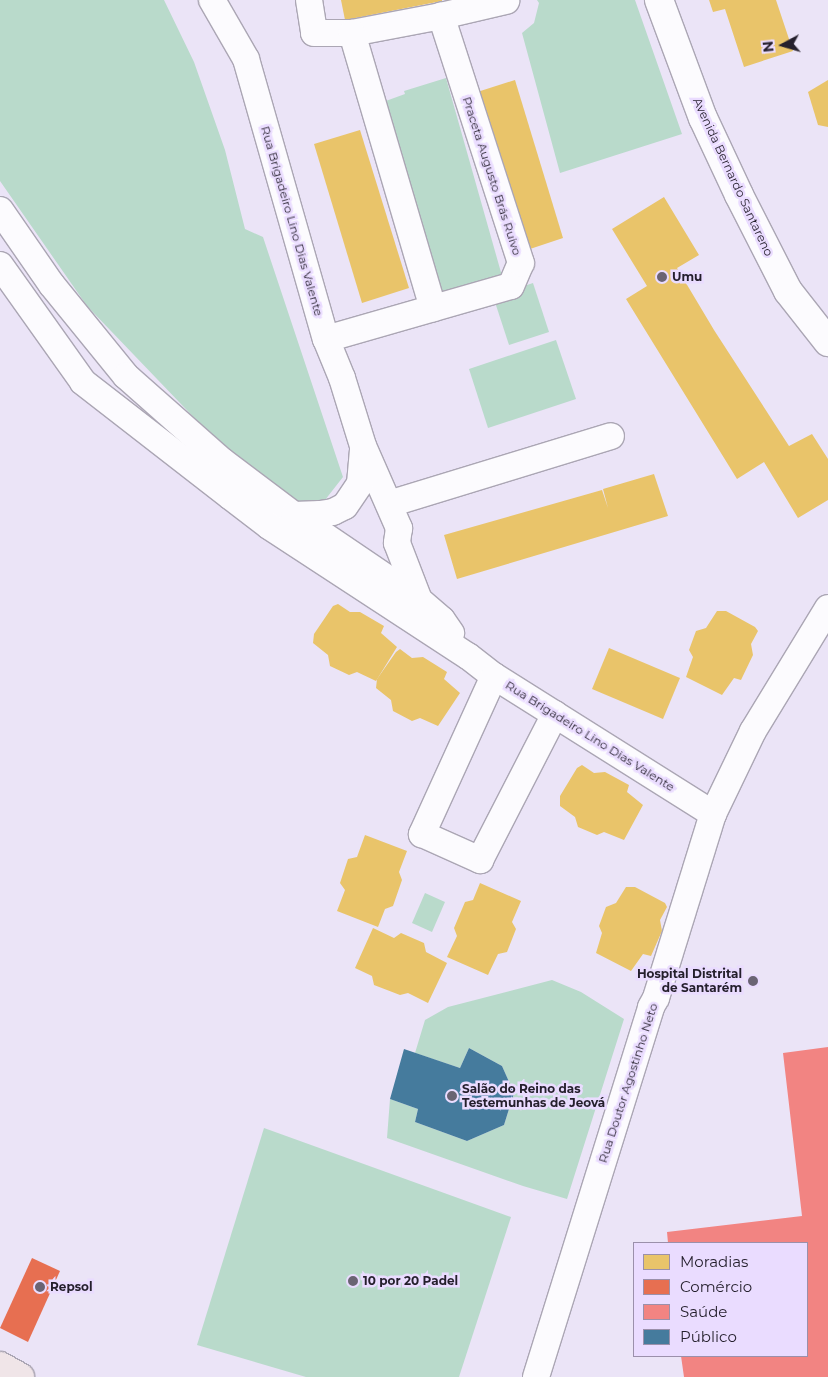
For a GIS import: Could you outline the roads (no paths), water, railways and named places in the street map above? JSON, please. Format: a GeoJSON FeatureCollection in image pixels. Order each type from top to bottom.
{"type":"FeatureCollection","features":[{"type":"Feature","properties":{"kind":"highway"},"geometry":{"type":"LineString","coordinates":[[0,1366],[20,1377]]}},
{"type":"Feature","properties":{"kind":"main road","name":"Avenida Bernardo Santareno"},"geometry":{"type":"LineString","coordinates":[[659,0],[703,118],[738,195],[788,291],[828,342]]}},
{"type":"Feature","properties":{"kind":"street","name":"Rua Brigadeiro Lino Dias Valente"},"geometry":{"type":"LineString","coordinates":[[212,0],[246,58],[326,339],[344,385],[363,446],[399,528],[397,543],[419,600]]}},
{"type":"Feature","properties":{"kind":"street"},"geometry":{"type":"LineString","coordinates":[[309,0],[314,33],[352,33],[506,1]]}},
{"type":"Feature","properties":{"kind":"street","name":"Praceta Augusto Brás Ruivo"},"geometry":{"type":"LineString","coordinates":[[326,339],[511,286],[521,263],[441,16]]}},
{"type":"Feature","properties":{"kind":"street"},"geometry":{"type":"LineString","coordinates":[[352,33],[433,308]]}},
{"type":"Feature","properties":{"kind":"street"},"geometry":{"type":"LineString","coordinates":[[0,210],[52,285],[126,376],[222,461],[294,515]]}},
{"type":"Feature","properties":{"kind":"street","name":"Rua Brigadeiro Lino Dias Valente"},"geometry":{"type":"LineString","coordinates":[[0,265],[83,382],[269,526],[468,656],[494,676],[713,814]]}},
{"type":"Feature","properties":{"kind":"street"},"geometry":{"type":"LineString","coordinates":[[388,504],[611,436]]}},
{"type":"Feature","properties":{"kind":"street","name":"Rua Brigadeiro Lino Dias Valente"},"geometry":{"type":"LineString","coordinates":[[294,515],[326,513],[345,506],[360,484],[363,446]]}},
{"type":"Feature","properties":{"kind":"street","name":"Rua Brigadeiro Lino Dias Valente"},"geometry":{"type":"LineString","coordinates":[[294,515],[419,600],[442,620],[468,656]]}},
{"type":"Feature","properties":{"kind":"street","name":"Rua Doutor Agostinho Neto"},"geometry":{"type":"LineString","coordinates":[[536,1377],[650,1007],[656,998],[713,814],[753,731],[828,608]]}},
{"type":"Feature","properties":{"kind":"street"},"geometry":{"type":"LineString","coordinates":[[494,676],[422,834],[480,860],[555,714]]}},
{"type":"Feature","properties":{"kind":"place","name":"Umu"},"geometry":{"type":"Point","coordinates":[662,277]}},
{"type":"Feature","properties":{"kind":"place","name":"Hospital Distrital de Santarém"},"geometry":{"type":"Point","coordinates":[753,981]}},
{"type":"Feature","properties":{"kind":"place","name":"Salão do Reino das Testemunhas de Jeová"},"geometry":{"type":"Point","coordinates":[452,1096]}},
{"type":"Feature","properties":{"kind":"place","name":"10 por 20 Padel"},"geometry":{"type":"Point","coordinates":[353,1281]}},
{"type":"Feature","properties":{"kind":"place","name":"Repsol"},"geometry":{"type":"Point","coordinates":[40,1287]}}]}
